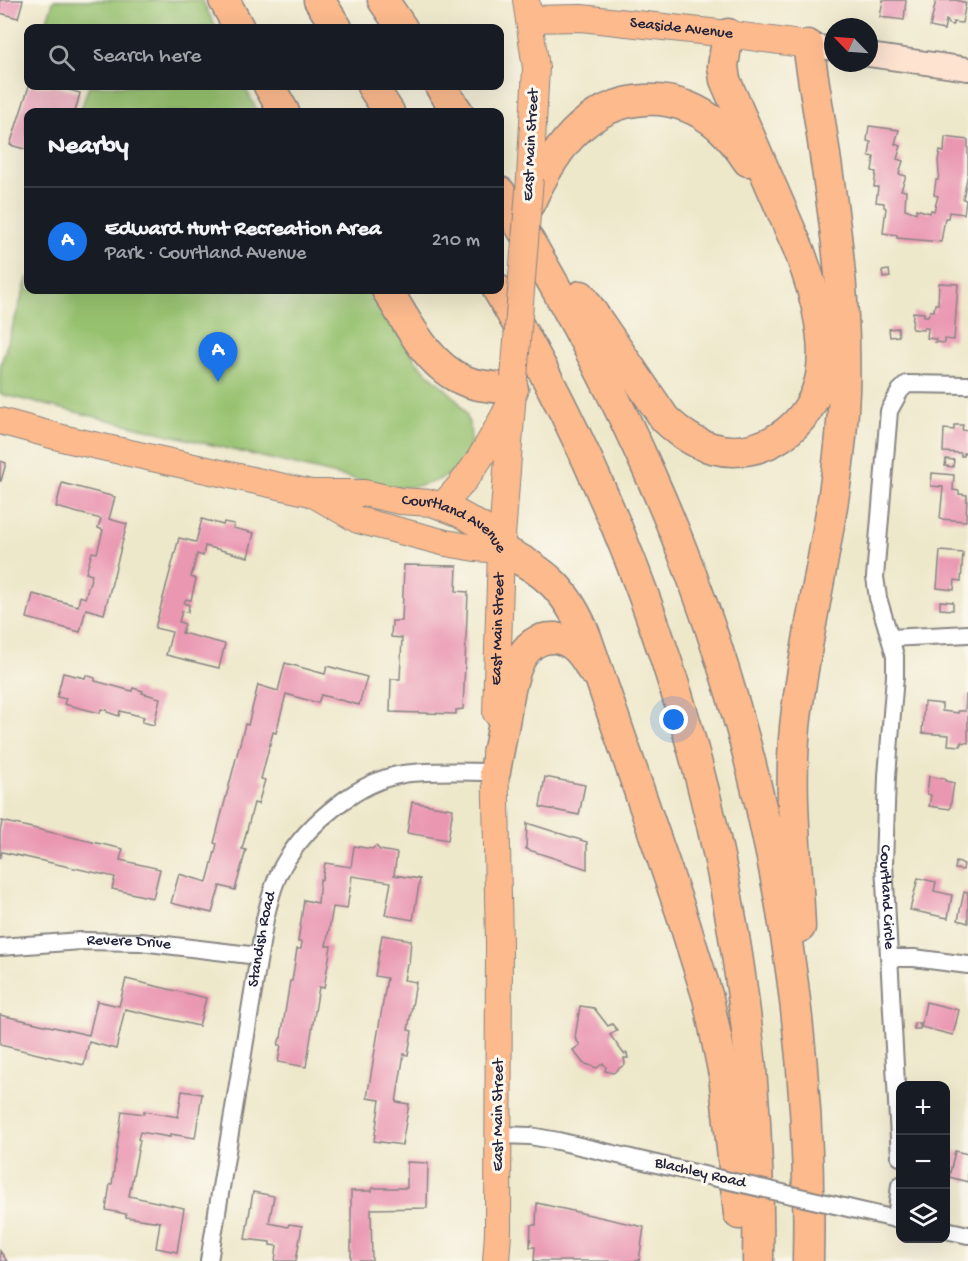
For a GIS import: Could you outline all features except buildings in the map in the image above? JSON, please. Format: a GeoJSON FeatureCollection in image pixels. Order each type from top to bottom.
{"type":"FeatureCollection","features":[{"type":"Feature","properties":{"kind":"highway"},"geometry":{"type":"LineString","coordinates":[[224,0],[236,24]]}},
{"type":"Feature","properties":{"kind":"highway"},"geometry":{"type":"LineString","coordinates":[[319,0],[334,24]]}},
{"type":"Feature","properties":{"kind":"highway"},"geometry":{"type":"LineString","coordinates":[[383,0],[398,24]]}},
{"type":"Feature","properties":{"kind":"highway"},"geometry":{"type":"LineString","coordinates":[[504,180],[665,419],[679,432],[712,448],[748,449],[779,438],[796,425],[808,410],[817,392],[822,353],[816,302],[809,276],[787,222],[725,80],[723,66],[728,34]]}},
{"type":"Feature","properties":{"kind":"highway"},"geometry":{"type":"LineString","coordinates":[[798,1041],[800,928],[793,811],[793,746],[803,671],[834,495],[844,390],[840,277],[821,47]]}},
{"type":"Feature","properties":{"kind":"highway"},"geometry":{"type":"LineString","coordinates":[[271,90],[282,108]]}},
{"type":"Feature","properties":{"kind":"highway"},"geometry":{"type":"LineString","coordinates":[[375,90],[386,108]]}},
{"type":"Feature","properties":{"kind":"highway"},"geometry":{"type":"LineString","coordinates":[[437,90],[449,108]]}},
{"type":"Feature","properties":{"kind":"highway"},"geometry":{"type":"LineString","coordinates":[[443,90],[455,108]]}},
{"type":"Feature","properties":{"kind":"highway"},"geometry":{"type":"LineString","coordinates":[[530,191],[565,143],[585,123],[609,107],[623,102],[652,99],[697,110],[720,127],[755,171],[787,222]]}},
{"type":"Feature","properties":{"kind":"highway"},"geometry":{"type":"LineString","coordinates":[[504,199],[598,365],[650,474],[698,595],[735,710],[757,795],[782,912],[798,1041],[807,1161],[808,1261]]}},
{"type":"Feature","properties":{"kind":"highway"},"geometry":{"type":"LineString","coordinates":[[390,294],[426,349],[442,368],[465,381],[513,389]]}},
{"type":"Feature","properties":{"kind":"highway"},"geometry":{"type":"LineString","coordinates":[[500,294],[569,420],[625,547],[668,666],[704,791],[730,914],[748,1041],[757,1169],[758,1261]]}},
{"type":"Feature","properties":{"kind":"highway"},"geometry":{"type":"LineString","coordinates":[[501,550],[519,558],[548,577],[571,604],[586,637],[694,951],[715,1028],[727,1097],[744,1261]]}},
{"type":"Feature","properties":{"kind":"highway"},"geometry":{"type":"LineString","coordinates":[[495,772],[510,688],[519,660],[534,644],[545,639],[556,638],[575,646],[587,661],[630,767]]}},
{"type":"Feature","properties":{"kind":"main road","name":"Seaside Avenue"},"geometry":{"type":"LineString","coordinates":[[528,9],[581,18],[821,47]]}},
{"type":"Feature","properties":{"kind":"main road","name":"East Main Street"},"geometry":{"type":"LineString","coordinates":[[496,1261],[499,1135],[499,943],[495,772],[501,550],[530,191],[536,68],[528,9]]}},
{"type":"Feature","properties":{"kind":"main road"},"geometry":{"type":"LineString","coordinates":[[878,56],[968,69]]}},
{"type":"Feature","properties":{"kind":"main road"},"geometry":{"type":"LineString","coordinates":[[441,506],[459,489],[477,465],[513,389]]}},
{"type":"Feature","properties":{"kind":"main road","name":"Courtland Avenue"},"geometry":{"type":"LineString","coordinates":[[0,421],[66,439],[311,493],[364,493],[400,501],[432,503],[460,514],[483,527],[501,550]]}},
{"type":"Feature","properties":{"kind":"main road","name":"Courtland Avenue"},"geometry":{"type":"LineString","coordinates":[[311,493],[358,520],[446,543],[501,550]]}},
{"type":"Feature","properties":{"kind":"main road"},"geometry":{"type":"LineString","coordinates":[[358,520],[364,493]]}},
{"type":"Feature","properties":{"kind":"street","name":"Courtland Circle"},"geometry":{"type":"LineString","coordinates":[[899,1135],[884,864],[888,765],[896,676],[895,656],[874,577],[889,411],[900,391],[907,384],[968,385]]}},
{"type":"Feature","properties":{"kind":"street"},"geometry":{"type":"LineString","coordinates":[[890,638],[968,634]]}},
{"type":"Feature","properties":{"kind":"street","name":"Standish Road"},"geometry":{"type":"LineString","coordinates":[[209,1261],[258,956],[273,886],[282,869],[303,836],[326,814],[356,793],[380,781],[402,774],[495,772]]}},
{"type":"Feature","properties":{"kind":"street","name":"Revere Drive"},"geometry":{"type":"LineString","coordinates":[[0,947],[81,941],[141,942],[258,956]]}},
{"type":"Feature","properties":{"kind":"street"},"geometry":{"type":"LineString","coordinates":[[891,958],[914,958],[968,965]]}},
{"type":"Feature","properties":{"kind":"street","name":"Blachley Road"},"geometry":{"type":"LineString","coordinates":[[499,1135],[530,1136],[558,1141],[896,1219]]}},
{"type":"Feature","properties":{"kind":"street"},"geometry":{"type":"LineString","coordinates":[[950,1231],[968,1235]]}},
{"type":"Feature","properties":{"kind":"green space"},"geometry":{"type":"Polygon","coordinates":[[[54,0],[202,0],[214,24],[45,24],[54,0]]]}},
{"type":"Feature","properties":{"kind":"green space"},"geometry":{"type":"Polygon","coordinates":[[[88,90],[246,90],[256,108],[81,108],[88,90]]]}},
{"type":"Feature","properties":{"kind":"green space"},"geometry":{"type":"Polygon","coordinates":[[[24,290],[24,294],[372,294],[424,370],[458,401],[467,417],[471,435],[468,451],[461,464],[450,474],[420,486],[387,487],[0,394],[0,367],[24,290]]]}},
{"type":"Feature","properties":{"kind":"place","name":"Edward Hunt Recreation Area"},"geometry":{"type":"Point","coordinates":[218,382]}}]}
